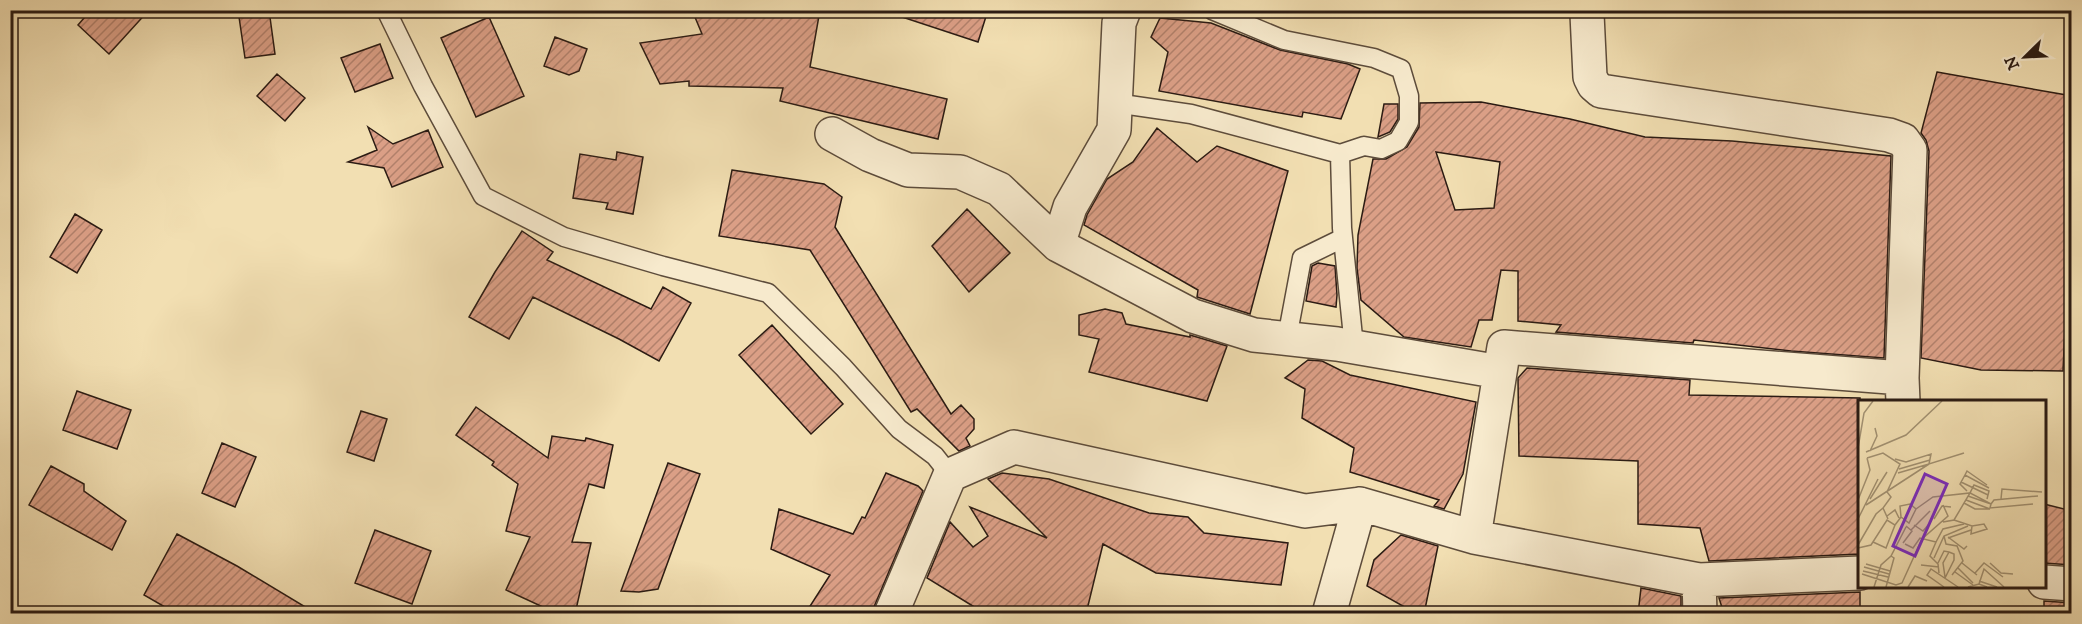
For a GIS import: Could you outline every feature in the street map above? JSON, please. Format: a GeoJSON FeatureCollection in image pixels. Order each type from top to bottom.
{"type":"FeatureCollection","features":[{"type":"Feature","properties":{"kind":"street"},"geometry":{"type":"LineString","coordinates":[[1058,245],[1070,207],[1113,130],[1119,23],[1124,10]]}},
{"type":"Feature","properties":{"kind":"street"},"geometry":{"type":"LineString","coordinates":[[1474,537],[1504,346],[1902,390],[1910,150],[1903,140],[1889,135],[1600,91],[1590,77],[1589,11]]}},
{"type":"Feature","properties":{"kind":"street"},"geometry":{"type":"LineString","coordinates":[[832,134],[870,155],[908,170],[960,172],[999,189],[1058,245],[1193,316],[1254,335],[1354,347],[1500,372]]}},
{"type":"Feature","properties":{"kind":"street"},"geometry":{"type":"LineString","coordinates":[[891,614],[950,475],[1014,447],[1305,511],[1360,504],[1474,537],[1699,580],[1858,573]]}},
{"type":"Feature","properties":{"kind":"street"},"geometry":{"type":"LineString","coordinates":[[1329,614],[1360,504]]}},
{"type":"Feature","properties":{"kind":"street"},"geometry":{"type":"LineString","coordinates":[[1699,580],[1700,614]]}},
{"type":"Feature","properties":{"kind":"street"},"geometry":{"type":"LineString","coordinates":[[2046,582],[2072,584]]}},
{"type":"Feature","properties":{"kind":"lane"},"geometry":{"type":"LineString","coordinates":[[386,10],[423,87],[483,196],[564,237],[663,266],[768,292],[843,367],[899,429],[934,456],[950,475]]}},
{"type":"Feature","properties":{"kind":"lane"},"geometry":{"type":"LineString","coordinates":[[1115,103],[1191,114],[1340,153],[1364,146],[1381,149],[1398,141],[1409,122],[1409,96],[1401,69],[1374,58],[1284,40],[1212,10]]}},
{"type":"Feature","properties":{"kind":"lane"},"geometry":{"type":"LineString","coordinates":[[1340,153],[1343,238],[1354,347]]}},
{"type":"Feature","properties":{"kind":"lane"},"geometry":{"type":"LineString","coordinates":[[1287,338],[1302,258],[1343,238]]}},
{"type":"Feature","properties":{"kind":"building"},"geometry":{"type":"Polygon","coordinates":[[[91,10],[149,10],[109,54],[78,25],[91,10]]]}},
{"type":"Feature","properties":{"kind":"building"},"geometry":{"type":"Polygon","coordinates":[[[238,10],[269,10],[275,54],[245,58],[238,10]]]}},
{"type":"Feature","properties":{"kind":"building"},"geometry":{"type":"Polygon","coordinates":[[[692,10],[820,10],[810,67],[947,99],[938,139],[780,101],[783,88],[689,86],[689,81],[660,84],[640,43],[702,34],[692,10]]]}},
{"type":"Feature","properties":{"kind":"building"},"geometry":{"type":"Polygon","coordinates":[[[900,10],[988,10],[978,42],[899,16],[900,10]]]}},
{"type":"Feature","properties":{"kind":"building"},"geometry":{"type":"Polygon","coordinates":[[[489,17],[524,96],[476,117],[441,38],[489,17]]]}},
{"type":"Feature","properties":{"kind":"building"},"geometry":{"type":"Polygon","coordinates":[[[1160,18],[1211,23],[1280,50],[1348,64],[1360,69],[1341,119],[1303,112],[1302,117],[1159,91],[1168,52],[1151,37],[1160,18]]]}},
{"type":"Feature","properties":{"kind":"building"},"geometry":{"type":"Polygon","coordinates":[[[555,37],[587,49],[579,71],[569,75],[544,66],[555,37]]]}},
{"type":"Feature","properties":{"kind":"building"},"geometry":{"type":"Polygon","coordinates":[[[380,44],[393,78],[355,92],[341,58],[380,44]]]}},
{"type":"Feature","properties":{"kind":"building"},"geometry":{"type":"Polygon","coordinates":[[[1937,72],[2072,96],[2072,309],[2066,308],[2063,371],[1981,370],[1921,358],[1929,151],[1921,133],[1937,72]]]}},
{"type":"Feature","properties":{"kind":"building"},"geometry":{"type":"Polygon","coordinates":[[[277,74],[305,98],[285,121],[257,96],[277,74]]]}},
{"type":"Feature","properties":{"kind":"building"},"geometry":{"type":"Polygon","coordinates":[[[1481,102],[1570,119],[1645,137],[1732,141],[1891,156],[1884,358],[1791,351],[1694,340],[1693,343],[1556,332],[1561,325],[1518,321],[1518,271],[1501,270],[1492,320],[1479,320],[1471,347],[1404,337],[1361,300],[1357,268],[1358,235],[1373,159],[1386,159],[1407,147],[1419,127],[1420,103],[1481,102]],[[1436,152],[1455,210],[1494,208],[1500,162],[1436,152]]]}},
{"type":"Feature","properties":{"kind":"building"},"geometry":{"type":"Polygon","coordinates":[[[1384,104],[1398,104],[1398,119],[1390,132],[1378,137],[1384,104]]]}},
{"type":"Feature","properties":{"kind":"building"},"geometry":{"type":"Polygon","coordinates":[[[368,127],[393,144],[428,130],[443,167],[392,187],[384,168],[348,162],[377,150],[368,127]]]}},
{"type":"Feature","properties":{"kind":"building"},"geometry":{"type":"Polygon","coordinates":[[[1157,128],[1197,162],[1217,146],[1288,171],[1250,314],[1197,297],[1198,290],[1084,225],[1107,179],[1133,162],[1157,128]]]}},
{"type":"Feature","properties":{"kind":"building"},"geometry":{"type":"Polygon","coordinates":[[[617,152],[643,157],[633,214],[606,209],[608,203],[573,198],[580,154],[616,160],[617,152]]]}},
{"type":"Feature","properties":{"kind":"building"},"geometry":{"type":"Polygon","coordinates":[[[732,170],[824,184],[842,197],[835,227],[951,414],[961,405],[974,419],[974,429],[966,438],[970,446],[959,451],[917,409],[911,412],[810,250],[719,236],[732,170]]]}},
{"type":"Feature","properties":{"kind":"building"},"geometry":{"type":"Polygon","coordinates":[[[967,209],[1010,253],[969,292],[932,246],[967,209]]]}},
{"type":"Feature","properties":{"kind":"building"},"geometry":{"type":"Polygon","coordinates":[[[75,214],[102,230],[77,273],[50,257],[75,214]]]}},
{"type":"Feature","properties":{"kind":"building"},"geometry":{"type":"Polygon","coordinates":[[[522,231],[553,252],[547,260],[651,309],[663,287],[691,303],[659,361],[533,297],[509,339],[469,317],[522,231]]]}},
{"type":"Feature","properties":{"kind":"building"},"geometry":{"type":"Polygon","coordinates":[[[1318,263],[1335,266],[1336,307],[1306,301],[1312,266],[1318,263]]]}},
{"type":"Feature","properties":{"kind":"building"},"geometry":{"type":"Polygon","coordinates":[[[1105,309],[1122,313],[1126,324],[1190,337],[1190,335],[1227,346],[1207,401],[1089,372],[1099,339],[1079,335],[1079,315],[1105,309]]]}},
{"type":"Feature","properties":{"kind":"building"},"geometry":{"type":"Polygon","coordinates":[[[772,325],[843,404],[811,434],[739,355],[772,325]]]}},
{"type":"Feature","properties":{"kind":"building"},"geometry":{"type":"Polygon","coordinates":[[[1308,360],[1322,361],[1350,375],[1476,402],[1463,474],[1444,509],[1434,506],[1439,500],[1350,472],[1354,448],[1302,418],[1305,389],[1285,378],[1308,360]]]}},
{"type":"Feature","properties":{"kind":"building"},"geometry":{"type":"Polygon","coordinates":[[[1527,368],[1690,380],[1689,395],[1860,398],[1858,400],[1858,554],[1709,561],[1700,528],[1638,524],[1638,461],[1519,456],[1518,378],[1527,368]]]}},
{"type":"Feature","properties":{"kind":"building"},"geometry":{"type":"Polygon","coordinates":[[[77,391],[131,410],[117,449],[63,430],[77,391]]]}},
{"type":"Feature","properties":{"kind":"building"},"geometry":{"type":"Polygon","coordinates":[[[476,407],[548,458],[552,436],[585,441],[586,438],[613,445],[604,488],[589,484],[572,542],[591,543],[575,614],[558,614],[506,590],[530,537],[506,531],[518,484],[492,465],[494,462],[456,435],[476,407]]]}},
{"type":"Feature","properties":{"kind":"building"},"geometry":{"type":"Polygon","coordinates":[[[361,411],[387,419],[374,461],[347,452],[361,411]]]}},
{"type":"Feature","properties":{"kind":"building"},"geometry":{"type":"Polygon","coordinates":[[[222,443],[256,457],[235,507],[202,493],[222,443]]]}},
{"type":"Feature","properties":{"kind":"building"},"geometry":{"type":"Polygon","coordinates":[[[668,463],[700,474],[658,589],[639,592],[621,591],[668,463]]]}},
{"type":"Feature","properties":{"kind":"building"},"geometry":{"type":"Polygon","coordinates":[[[51,466],[84,484],[84,491],[126,521],[112,550],[29,505],[51,466]]]}},
{"type":"Feature","properties":{"kind":"building"},"geometry":{"type":"Polygon","coordinates":[[[886,473],[918,486],[923,491],[871,614],[805,614],[830,575],[771,549],[779,509],[853,534],[862,517],[865,518],[886,473]]]}},
{"type":"Feature","properties":{"kind":"building"},"geometry":{"type":"Polygon","coordinates":[[[1002,473],[1049,479],[1149,513],[1188,517],[1204,533],[1288,543],[1281,585],[1156,573],[1103,544],[1086,614],[990,614],[927,578],[950,522],[973,547],[988,536],[970,507],[1047,538],[988,479],[1002,473]]]}},
{"type":"Feature","properties":{"kind":"building"},"geometry":{"type":"Polygon","coordinates":[[[2046,504],[2072,511],[2072,565],[2046,563],[2046,504]]]}},
{"type":"Feature","properties":{"kind":"building"},"geometry":{"type":"Polygon","coordinates":[[[375,530],[431,551],[412,604],[355,583],[375,530]]]}},
{"type":"Feature","properties":{"kind":"building"},"geometry":{"type":"Polygon","coordinates":[[[177,534],[237,566],[317,614],[177,614],[144,595],[177,534]]]}},
{"type":"Feature","properties":{"kind":"building"},"geometry":{"type":"Polygon","coordinates":[[[1401,535],[1438,546],[1424,614],[1417,614],[1367,586],[1374,560],[1401,535]]]}},
{"type":"Feature","properties":{"kind":"building"},"geometry":{"type":"Polygon","coordinates":[[[1641,588],[1681,596],[1681,614],[1638,614],[1641,588]]]}},
{"type":"Feature","properties":{"kind":"building"},"geometry":{"type":"Polygon","coordinates":[[[1860,592],[1860,614],[1724,614],[1719,598],[1860,592]]]}},
{"type":"Feature","properties":{"kind":"building"},"geometry":{"type":"Polygon","coordinates":[[[2044,601],[2072,603],[2072,614],[2044,614],[2044,601]]]}}]}
